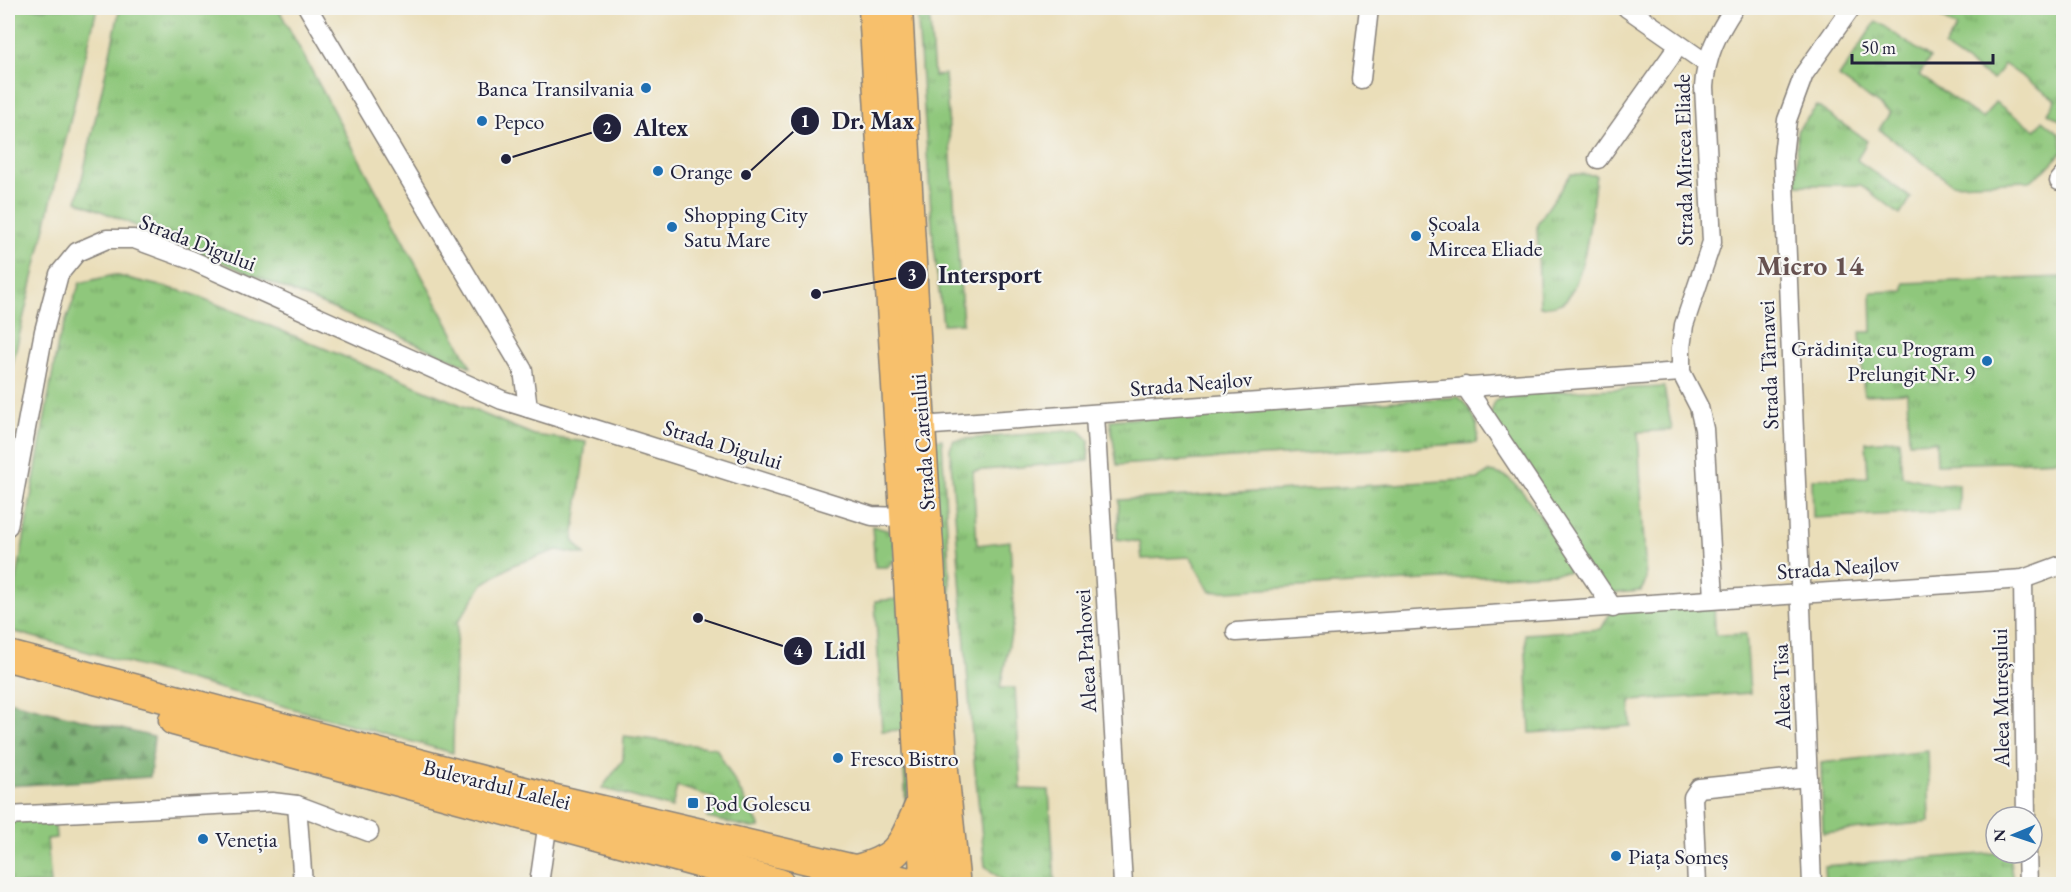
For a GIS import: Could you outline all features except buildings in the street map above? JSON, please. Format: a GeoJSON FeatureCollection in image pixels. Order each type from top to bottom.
{"type":"FeatureCollection","features":[{"type":"Feature","properties":{"kind":"main road","name":"Strada Careiului"},"geometry":{"type":"LineString","coordinates":[[874,8],[922,801],[935,881]]}},
{"type":"Feature","properties":{"kind":"main road","name":"Strada Careiului"},"geometry":{"type":"LineString","coordinates":[[897,8],[920,426],[943,759],[935,881]]}},
{"type":"Feature","properties":{"kind":"main road"},"geometry":{"type":"LineString","coordinates":[[8,656],[79,685]]}},
{"type":"Feature","properties":{"kind":"main road"},"geometry":{"type":"LineString","coordinates":[[8,677],[79,685]]}},
{"type":"Feature","properties":{"kind":"main road","name":"Bulevardul Lalelei"},"geometry":{"type":"LineString","coordinates":[[79,685],[856,870],[935,881]]}},
{"type":"Feature","properties":{"kind":"main road","name":"Bulevardul Lalelei"},"geometry":{"type":"LineString","coordinates":[[79,685],[548,821],[779,885]]}},
{"type":"Feature","properties":{"kind":"main road"},"geometry":{"type":"LineString","coordinates":[[856,870],[880,863],[898,850],[922,801]]}},
{"type":"Feature","properties":{"kind":"street"},"geometry":{"type":"LineString","coordinates":[[308,8],[523,370],[528,408]]}},
{"type":"Feature","properties":{"kind":"street"},"geometry":{"type":"LineString","coordinates":[[1361,79],[1369,8]]}},
{"type":"Feature","properties":{"kind":"street"},"geometry":{"type":"LineString","coordinates":[[1627,8],[1706,63]]}},
{"type":"Feature","properties":{"kind":"street","name":"Strada Mircea Eliade"},"geometry":{"type":"LineString","coordinates":[[1681,372],[1684,325],[1712,242],[1704,87],[1706,63],[1713,40],[1734,8]]}},
{"type":"Feature","properties":{"kind":"street","name":"Strada Târnavei"},"geometry":{"type":"LineString","coordinates":[[1801,594],[1783,156],[1787,120],[1804,74],[1851,8]]}},
{"type":"Feature","properties":{"kind":"street","name":"Strada Mircea Eliade"},"geometry":{"type":"LineString","coordinates":[[1598,159],[1679,45]]}},
{"type":"Feature","properties":{"kind":"street","name":"Strada Digului"},"geometry":{"type":"LineString","coordinates":[[8,526],[44,331],[58,274],[77,252],[107,239],[134,239],[191,260],[502,400],[872,516],[904,517]]}},
{"type":"Feature","properties":{"kind":"street"},"geometry":{"type":"LineString","coordinates":[[1681,372],[1699,407],[1704,429],[1714,598]]}},
{"type":"Feature","properties":{"kind":"street","name":"Strada Neajlov"},"geometry":{"type":"LineString","coordinates":[[920,426],[1681,372]]}},
{"type":"Feature","properties":{"kind":"street"},"geometry":{"type":"LineString","coordinates":[[1465,386],[1613,608]]}},
{"type":"Feature","properties":{"kind":"street","name":"Aleea Prahovei"},"geometry":{"type":"LineString","coordinates":[[1095,415],[1123,885]]}},
{"type":"Feature","properties":{"kind":"street","name":"Strada Neajlov"},"geometry":{"type":"LineString","coordinates":[[1236,632],[1613,608],[1714,598],[2023,579],[2064,564]]}},
{"type":"Feature","properties":{"kind":"street","name":"Aleea Mureșului"},"geometry":{"type":"LineString","coordinates":[[2023,579],[2026,805]]}},
{"type":"Feature","properties":{"kind":"street","name":"Aleea Tisa"},"geometry":{"type":"LineString","coordinates":[[1801,594],[1812,885]]}},
{"type":"Feature","properties":{"kind":"street"},"geometry":{"type":"LineString","coordinates":[[1697,885],[1693,796],[1698,788],[1808,777]]}},
{"type":"Feature","properties":{"kind":"street"},"geometry":{"type":"LineString","coordinates":[[8,816],[272,802],[297,805],[369,832]]}},
{"type":"Feature","properties":{"kind":"street"},"geometry":{"type":"LineString","coordinates":[[297,805],[303,885]]}},
{"type":"Feature","properties":{"kind":"street"},"geometry":{"type":"LineString","coordinates":[[539,885],[548,821]]}},
{"type":"Feature","properties":{"kind":"street"},"geometry":{"type":"LineString","coordinates":[[2027,865],[2028,885]]}},
{"type":"Feature","properties":{"kind":"green space"},"geometry":{"type":"Polygon","coordinates":[[[8,8],[97,8],[8,383],[8,8]]]}},
{"type":"Feature","properties":{"kind":"green space"},"geometry":{"type":"Polygon","coordinates":[[[120,8],[278,8],[471,367],[77,201],[120,8]]]}},
{"type":"Feature","properties":{"kind":"green space"},"geometry":{"type":"Polygon","coordinates":[[[917,8],[929,8],[934,76],[945,74],[963,323],[943,324],[933,239],[917,8]]]}},
{"type":"Feature","properties":{"kind":"green space"},"geometry":{"type":"Polygon","coordinates":[[[1927,8],[2050,8],[2063,17],[2063,122],[2048,113],[2056,100],[2004,64],[1993,80],[1944,47],[1957,28],[1927,8]]]}},
{"type":"Feature","properties":{"kind":"green space"},"geometry":{"type":"Polygon","coordinates":[[[1876,21],[1930,58],[1919,75],[1983,119],[1995,102],[2036,130],[2043,120],[2060,134],[2063,151],[2044,171],[2029,181],[1952,184],[1879,129],[1890,113],[1839,77],[1876,21]]]}},
{"type":"Feature","properties":{"kind":"green space"},"geometry":{"type":"Polygon","coordinates":[[[1817,106],[1867,141],[1857,160],[1911,198],[1900,215],[1861,185],[1797,185],[1797,131],[1817,106]]]}},
{"type":"Feature","properties":{"kind":"green space"},"geometry":{"type":"Polygon","coordinates":[[[1571,174],[1596,175],[1585,254],[1569,296],[1556,305],[1540,307],[1537,224],[1571,174]]]}},
{"type":"Feature","properties":{"kind":"green space"},"geometry":{"type":"Polygon","coordinates":[[[114,275],[190,293],[534,435],[586,442],[573,540],[585,555],[557,550],[513,565],[483,584],[458,622],[453,753],[8,630],[58,342],[80,283],[114,275]]]}},
{"type":"Feature","properties":{"kind":"green space"},"geometry":{"type":"Polygon","coordinates":[[[2063,277],[2063,460],[1937,464],[1936,441],[1909,442],[1907,393],[1864,395],[1860,332],[1872,332],[1871,292],[1904,291],[1904,283],[2063,277]]]}},
{"type":"Feature","properties":{"kind":"green space"},"geometry":{"type":"Polygon","coordinates":[[[1664,387],[1672,430],[1638,432],[1646,581],[1641,591],[1604,594],[1489,419],[1495,401],[1514,393],[1664,387]]]}},
{"type":"Feature","properties":{"kind":"green space"},"geometry":{"type":"Polygon","coordinates":[[[1459,397],[1476,424],[1478,430],[1476,443],[1117,465],[1110,420],[1459,397]]]}},
{"type":"Feature","properties":{"kind":"green space"},"geometry":{"type":"Polygon","coordinates":[[[1079,430],[1089,440],[1088,461],[973,471],[977,545],[1010,541],[1014,620],[1000,688],[1015,688],[1021,789],[1049,790],[1055,884],[1007,884],[985,866],[974,761],[950,449],[954,440],[1079,430]]]}},
{"type":"Feature","properties":{"kind":"green space"},"geometry":{"type":"Polygon","coordinates":[[[942,439],[952,620],[945,606],[928,441],[942,439]]]}},
{"type":"Feature","properties":{"kind":"green space"},"geometry":{"type":"Polygon","coordinates":[[[1899,440],[1902,476],[1938,485],[1959,484],[1959,511],[1813,518],[1812,479],[1868,477],[1866,442],[1899,440]]]}},
{"type":"Feature","properties":{"kind":"green space"},"geometry":{"type":"Polygon","coordinates":[[[1489,472],[1507,477],[1526,496],[1551,534],[1569,572],[1210,592],[1191,557],[1142,559],[1140,542],[1117,539],[1119,500],[1478,479],[1489,472]]]}},
{"type":"Feature","properties":{"kind":"green space"},"geometry":{"type":"Polygon","coordinates":[[[872,526],[894,532],[895,560],[888,567],[875,567],[872,526]]]}},
{"type":"Feature","properties":{"kind":"green space"},"geometry":{"type":"Polygon","coordinates":[[[1714,598],[1715,635],[1746,634],[1750,693],[1630,701],[1631,726],[1530,733],[1525,634],[1601,629],[1613,608],[1714,598]]]}},
{"type":"Feature","properties":{"kind":"green space"},"geometry":{"type":"Polygon","coordinates":[[[898,599],[914,754],[906,807],[902,730],[882,731],[875,601],[898,599]]]}},
{"type":"Feature","properties":{"kind":"green space"},"geometry":{"type":"Polygon","coordinates":[[[8,701],[154,737],[150,777],[8,786],[8,701]]]}},
{"type":"Feature","properties":{"kind":"green space"},"geometry":{"type":"Polygon","coordinates":[[[624,736],[716,748],[760,827],[752,828],[707,818],[714,798],[677,786],[672,808],[602,788],[623,760],[624,736]]]}},
{"type":"Feature","properties":{"kind":"green space"},"geometry":{"type":"Polygon","coordinates":[[[1928,751],[1930,822],[1823,833],[1821,763],[1928,751]]]}},
{"type":"Feature","properties":{"kind":"green space"},"geometry":{"type":"Polygon","coordinates":[[[54,813],[56,838],[47,839],[51,884],[8,884],[8,815],[54,813]]]}},
{"type":"Feature","properties":{"kind":"green space"},"geometry":{"type":"Polygon","coordinates":[[[1984,854],[1984,865],[2011,865],[2013,884],[1825,884],[1824,866],[1984,854]]]}},
{"type":"Feature","properties":{"kind":"place","name":"Banca Transilvania"},"geometry":{"type":"Point","coordinates":[646,88]}},
{"type":"Feature","properties":{"kind":"place","name":"Pepco"},"geometry":{"type":"Point","coordinates":[482,121]}},
{"type":"Feature","properties":{"kind":"place","name":"Altex"},"geometry":{"type":"Point","coordinates":[506,159]}},
{"type":"Feature","properties":{"kind":"place","name":"Orange"},"geometry":{"type":"Point","coordinates":[658,171]}},
{"type":"Feature","properties":{"kind":"place","name":"Dr. Max"},"geometry":{"type":"Point","coordinates":[746,175]}},
{"type":"Feature","properties":{"kind":"place","name":"Shopping City Satu Mare"},"geometry":{"type":"Point","coordinates":[672,227]}},
{"type":"Feature","properties":{"kind":"place","name":"Școala Mircea Eliade"},"geometry":{"type":"Point","coordinates":[1416,236]}},
{"type":"Feature","properties":{"kind":"place","name":"Intersport"},"geometry":{"type":"Point","coordinates":[816,294]}},
{"type":"Feature","properties":{"kind":"place","name":"Grădinița cu Program Prelungit Nr. 9"},"geometry":{"type":"Point","coordinates":[1987,361]}},
{"type":"Feature","properties":{"kind":"place","name":"Lidl"},"geometry":{"type":"Point","coordinates":[698,618]}},
{"type":"Feature","properties":{"kind":"place","name":"Fresco Bistro"},"geometry":{"type":"Point","coordinates":[838,758]}},
{"type":"Feature","properties":{"kind":"place","name":"Pod Golescu"},"geometry":{"type":"Point","coordinates":[693,803]}},
{"type":"Feature","properties":{"kind":"place","name":"Veneția"},"geometry":{"type":"Point","coordinates":[203,839]}},
{"type":"Feature","properties":{"kind":"place","name":"Piața Someș"},"geometry":{"type":"Point","coordinates":[1616,856]}},
{"type":"Feature","properties":{"kind":"district","name":"Micro 14"},"geometry":{"type":"Point","coordinates":[1810,265]}}]}
